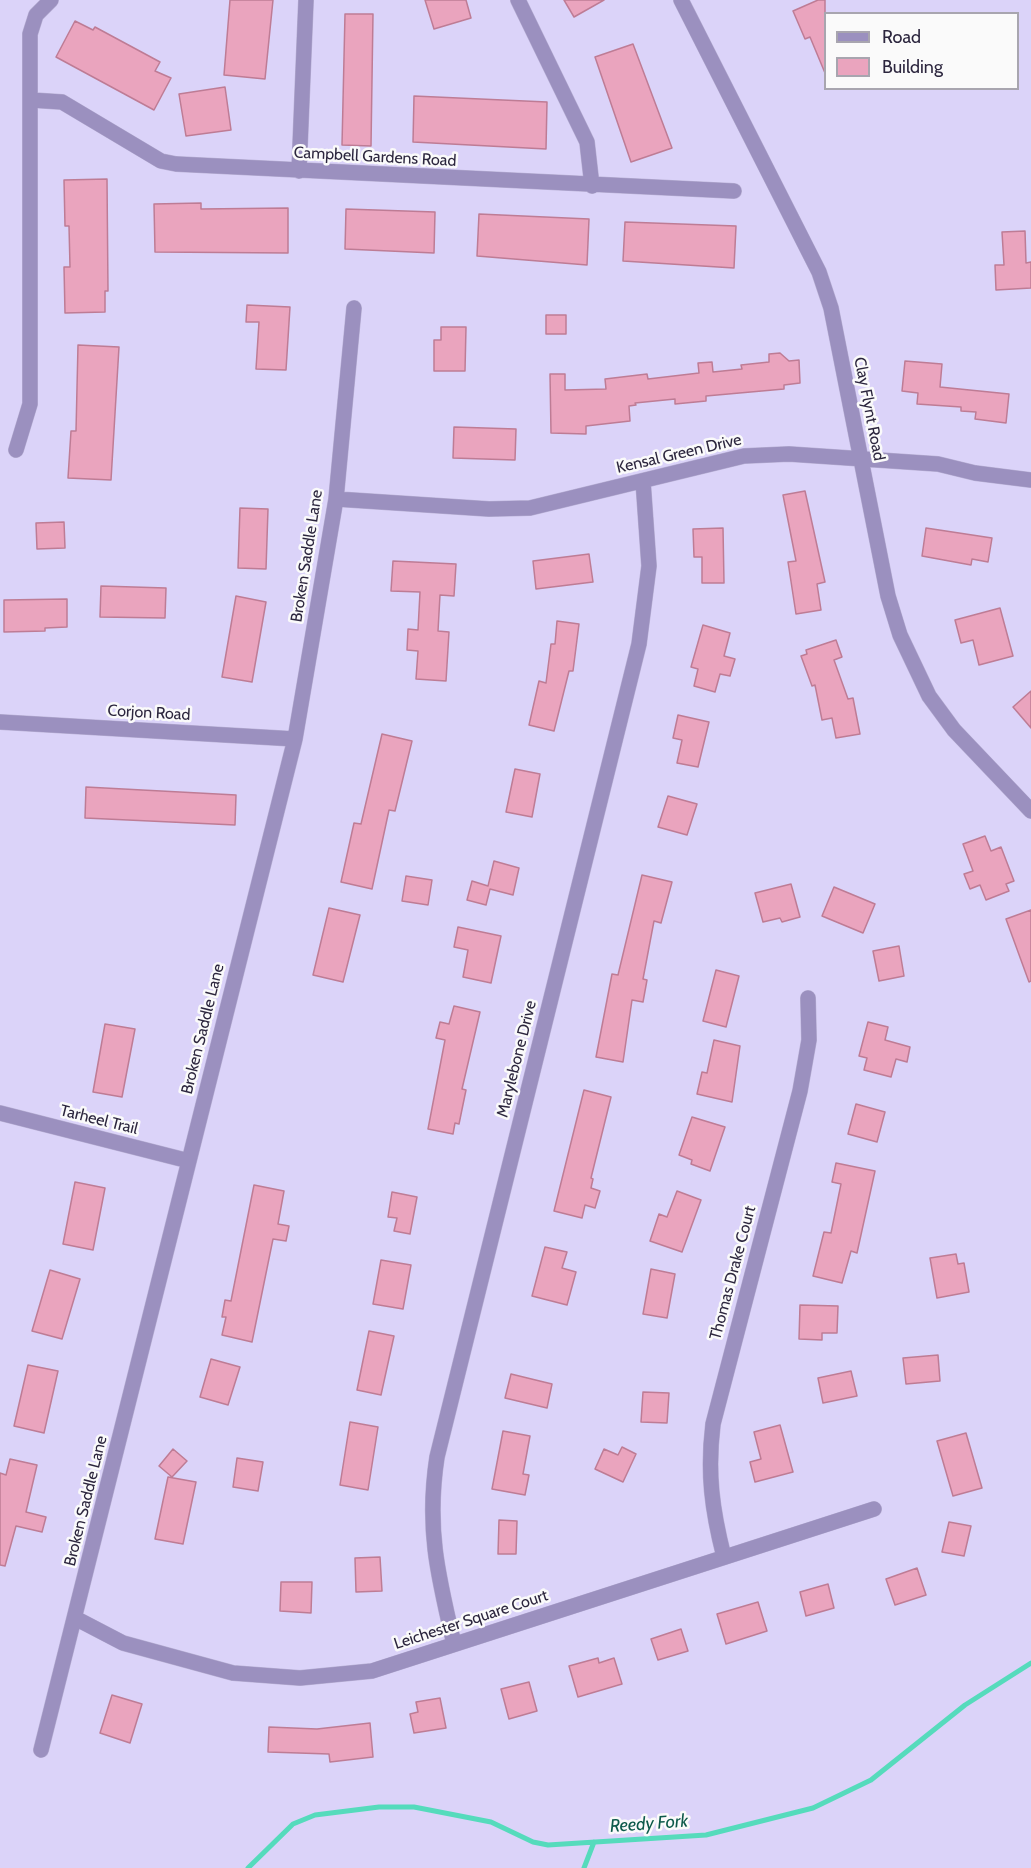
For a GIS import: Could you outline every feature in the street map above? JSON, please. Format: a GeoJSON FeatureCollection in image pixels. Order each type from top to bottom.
{"type":"FeatureCollection","features":[{"type":"Feature","properties":{"kind":"street"},"geometry":{"type":"LineString","coordinates":[[16,450],[30,404],[32,24],[36,15],[51,0]]}},
{"type":"Feature","properties":{"kind":"street"},"geometry":{"type":"LineString","coordinates":[[299,171],[306,0]]}},
{"type":"Feature","properties":{"kind":"street"},"geometry":{"type":"LineString","coordinates":[[518,0],[587,142],[592,186]]}},
{"type":"Feature","properties":{"kind":"street","name":"Clay Flynt Road"},"geometry":{"type":"LineString","coordinates":[[681,0],[819,272],[831,308],[888,596],[913,664],[929,696],[954,730],[1031,811]]}},
{"type":"Feature","properties":{"kind":"street","name":"Campbell Gardens Road"},"geometry":{"type":"LineString","coordinates":[[31,100],[62,102],[161,160],[176,165],[734,191]]}},
{"type":"Feature","properties":{"kind":"street","name":"Broken Saddle Lane"},"geometry":{"type":"LineString","coordinates":[[41,1750],[295,739],[336,499],[354,308]]}},
{"type":"Feature","properties":{"kind":"street","name":"Kensal Green Drive"},"geometry":{"type":"LineString","coordinates":[[336,499],[489,509],[530,508],[744,456],[775,454],[938,464],[975,473],[1031,480]]}},
{"type":"Feature","properties":{"kind":"street","name":"Marylebone Drive"},"geometry":{"type":"LineString","coordinates":[[454,1644],[434,1550],[431,1518],[436,1457],[639,644],[649,566],[643,481]]}},
{"type":"Feature","properties":{"kind":"street","name":"Corjon Road"},"geometry":{"type":"LineString","coordinates":[[0,722],[295,739]]}},
{"type":"Feature","properties":{"kind":"street","name":"Thomas Drake Court"},"geometry":{"type":"LineString","coordinates":[[724,1557],[713,1513],[708,1463],[713,1424],[800,1091],[809,1040],[808,998]]}},
{"type":"Feature","properties":{"kind":"street","name":"Tarheel Trail"},"geometry":{"type":"LineString","coordinates":[[0,1113],[189,1161]]}},
{"type":"Feature","properties":{"kind":"street","name":"Leichester Square Court"},"geometry":{"type":"LineString","coordinates":[[75,1618],[123,1642],[233,1673],[289,1677],[372,1671],[874,1509]]}},
{"type":"Feature","properties":{"kind":"building"},"geometry":{"type":"Polygon","coordinates":[[[230,0],[273,0],[265,79],[224,75],[230,0]]]}},
{"type":"Feature","properties":{"kind":"building"},"geometry":{"type":"Polygon","coordinates":[[[425,0],[466,0],[471,18],[434,29],[425,0]]]}},
{"type":"Feature","properties":{"kind":"building"},"geometry":{"type":"Polygon","coordinates":[[[564,0],[604,0],[574,17],[564,0]]]}},
{"type":"Feature","properties":{"kind":"building"},"geometry":{"type":"Polygon","coordinates":[[[818,0],[825,0],[824,71],[810,37],[805,39],[793,11],[818,0]]]}},
{"type":"Feature","properties":{"kind":"building"},"geometry":{"type":"Polygon","coordinates":[[[345,14],[373,14],[371,146],[342,145],[345,14]]]}},
{"type":"Feature","properties":{"kind":"building"},"geometry":{"type":"Polygon","coordinates":[[[75,21],[93,30],[95,27],[160,62],[155,71],[171,78],[154,110],[56,57],[75,21]]]}},
{"type":"Feature","properties":{"kind":"building"},"geometry":{"type":"Polygon","coordinates":[[[633,44],[672,148],[631,162],[595,57],[633,44]]]}},
{"type":"Feature","properties":{"kind":"building"},"geometry":{"type":"Polygon","coordinates":[[[225,87],[231,130],[186,136],[179,94],[225,87]]]}},
{"type":"Feature","properties":{"kind":"building"},"geometry":{"type":"Polygon","coordinates":[[[414,96],[547,102],[546,149],[413,142],[414,96]]]}},
{"type":"Feature","properties":{"kind":"building"},"geometry":{"type":"Polygon","coordinates":[[[107,179],[108,291],[105,291],[105,312],[65,313],[64,267],[70,267],[69,226],[65,226],[64,180],[107,179]]]}},
{"type":"Feature","properties":{"kind":"building"},"geometry":{"type":"Polygon","coordinates":[[[201,203],[201,209],[288,208],[288,253],[155,252],[154,204],[201,203]]]}},
{"type":"Feature","properties":{"kind":"building"},"geometry":{"type":"Polygon","coordinates":[[[346,209],[435,212],[434,253],[345,249],[346,209]]]}},
{"type":"Feature","properties":{"kind":"building"},"geometry":{"type":"Polygon","coordinates":[[[479,214],[589,219],[587,265],[477,256],[479,214]]]}},
{"type":"Feature","properties":{"kind":"building"},"geometry":{"type":"Polygon","coordinates":[[[625,222],[736,226],[734,268],[623,261],[625,222]]]}},
{"type":"Feature","properties":{"kind":"building"},"geometry":{"type":"Polygon","coordinates":[[[1025,231],[1026,263],[1031,262],[1031,288],[996,290],[995,265],[1004,265],[1002,232],[1025,231]]]}},
{"type":"Feature","properties":{"kind":"building"},"geometry":{"type":"Polygon","coordinates":[[[247,305],[290,307],[286,370],[256,369],[259,322],[246,322],[247,305]]]}},
{"type":"Feature","properties":{"kind":"building"},"geometry":{"type":"Polygon","coordinates":[[[546,315],[566,315],[566,334],[546,334],[546,315]]]}},
{"type":"Feature","properties":{"kind":"building"},"geometry":{"type":"Polygon","coordinates":[[[441,327],[466,327],[465,371],[434,371],[434,340],[441,340],[441,327]]]}},
{"type":"Feature","properties":{"kind":"building"},"geometry":{"type":"Polygon","coordinates":[[[78,345],[119,347],[111,480],[68,478],[71,431],[76,431],[78,345]]]}},
{"type":"Feature","properties":{"kind":"building"},"geometry":{"type":"Polygon","coordinates":[[[780,353],[789,361],[799,360],[800,383],[784,385],[784,389],[706,396],[706,401],[675,404],[675,399],[635,403],[636,405],[629,406],[630,421],[586,426],[586,434],[551,433],[550,374],[565,374],[565,390],[606,389],[605,379],[647,374],[648,379],[699,373],[698,363],[712,362],[713,372],[742,369],[741,365],[769,362],[769,354],[780,353]]]}},
{"type":"Feature","properties":{"kind":"building"},"geometry":{"type":"Polygon","coordinates":[[[905,361],[942,364],[940,387],[1009,394],[1006,423],[975,419],[976,412],[961,411],[961,407],[917,404],[918,393],[902,391],[905,361]]]}},
{"type":"Feature","properties":{"kind":"building"},"geometry":{"type":"Polygon","coordinates":[[[454,427],[516,429],[515,460],[453,458],[454,427]]]}},
{"type":"Feature","properties":{"kind":"building"},"geometry":{"type":"Polygon","coordinates":[[[805,491],[825,582],[817,584],[821,610],[796,614],[788,562],[796,561],[783,495],[805,491]]]}},
{"type":"Feature","properties":{"kind":"building"},"geometry":{"type":"Polygon","coordinates":[[[240,508],[268,509],[266,569],[238,568],[240,508]]]}},
{"type":"Feature","properties":{"kind":"building"},"geometry":{"type":"Polygon","coordinates":[[[64,522],[65,548],[37,549],[36,523],[64,522]]]}},
{"type":"Feature","properties":{"kind":"building"},"geometry":{"type":"Polygon","coordinates":[[[723,528],[724,583],[702,583],[702,557],[694,557],[693,529],[723,528]]]}},
{"type":"Feature","properties":{"kind":"building"},"geometry":{"type":"Polygon","coordinates":[[[926,528],[992,538],[988,562],[972,559],[971,565],[922,556],[926,528]]]}},
{"type":"Feature","properties":{"kind":"building"},"geometry":{"type":"Polygon","coordinates":[[[589,554],[593,582],[536,589],[533,561],[589,554]]]}},
{"type":"Feature","properties":{"kind":"building"},"geometry":{"type":"Polygon","coordinates":[[[393,561],[456,564],[454,596],[440,595],[438,631],[449,632],[446,681],[416,679],[418,651],[407,650],[408,629],[418,630],[420,592],[391,591],[393,561]]]}},
{"type":"Feature","properties":{"kind":"building"},"geometry":{"type":"Polygon","coordinates":[[[101,586],[166,588],[165,618],[100,617],[101,586]]]}},
{"type":"Feature","properties":{"kind":"building"},"geometry":{"type":"Polygon","coordinates":[[[236,596],[266,602],[252,682],[222,677],[236,596]]]}},
{"type":"Feature","properties":{"kind":"building"},"geometry":{"type":"Polygon","coordinates":[[[67,599],[67,627],[45,628],[45,631],[4,632],[4,600],[67,599]]]}},
{"type":"Feature","properties":{"kind":"building"},"geometry":{"type":"Polygon","coordinates":[[[1000,608],[1013,656],[979,665],[973,640],[961,643],[955,620],[1000,608]]]}},
{"type":"Feature","properties":{"kind":"building"},"geometry":{"type":"Polygon","coordinates":[[[557,621],[579,624],[573,671],[569,671],[554,731],[529,725],[539,681],[546,683],[551,644],[555,644],[557,621]]]}},
{"type":"Feature","properties":{"kind":"building"},"geometry":{"type":"Polygon","coordinates":[[[703,625],[730,633],[724,656],[735,659],[730,676],[720,674],[715,692],[694,686],[698,669],[691,667],[703,625]]]}},
{"type":"Feature","properties":{"kind":"building"},"geometry":{"type":"Polygon","coordinates":[[[836,640],[842,657],[834,660],[848,699],[853,698],[860,734],[836,738],[832,718],[822,720],[815,685],[812,686],[801,656],[807,654],[806,650],[836,640]]]}},
{"type":"Feature","properties":{"kind":"building"},"geometry":{"type":"Polygon","coordinates":[[[1031,691],[1031,728],[1013,707],[1031,691]]]}},
{"type":"Feature","properties":{"kind":"building"},"geometry":{"type":"Polygon","coordinates":[[[678,715],[709,722],[698,767],[677,763],[682,740],[673,738],[678,715]]]}},
{"type":"Feature","properties":{"kind":"building"},"geometry":{"type":"Polygon","coordinates":[[[382,734],[412,741],[395,811],[389,810],[372,889],[341,882],[354,823],[361,824],[382,734]]]}},
{"type":"Feature","properties":{"kind":"building"},"geometry":{"type":"Polygon","coordinates":[[[515,769],[540,774],[532,817],[506,812],[515,769]]]}},
{"type":"Feature","properties":{"kind":"building"},"geometry":{"type":"Polygon","coordinates":[[[86,787],[236,795],[235,825],[85,818],[86,787]]]}},
{"type":"Feature","properties":{"kind":"building"},"geometry":{"type":"Polygon","coordinates":[[[668,796],[697,804],[687,835],[658,827],[668,796]]]}},
{"type":"Feature","properties":{"kind":"building"},"geometry":{"type":"Polygon","coordinates":[[[985,836],[991,851],[1001,847],[1014,881],[1006,884],[1009,891],[986,900],[980,885],[970,889],[964,874],[973,871],[963,844],[985,836]]]}},
{"type":"Feature","properties":{"kind":"building"},"geometry":{"type":"Polygon","coordinates":[[[494,861],[519,868],[513,895],[490,889],[486,905],[467,900],[472,881],[488,886],[494,861]]]}},
{"type":"Feature","properties":{"kind":"building"},"geometry":{"type":"Polygon","coordinates":[[[642,875],[672,882],[661,923],[654,921],[643,979],[647,980],[643,1002],[632,1000],[623,1062],[596,1057],[612,974],[618,975],[642,875]]]}},
{"type":"Feature","properties":{"kind":"building"},"geometry":{"type":"Polygon","coordinates":[[[406,876],[432,880],[428,905],[402,901],[406,876]]]}},
{"type":"Feature","properties":{"kind":"building"},"geometry":{"type":"Polygon","coordinates":[[[791,884],[800,917],[782,922],[780,918],[763,922],[755,893],[791,884]]]}},
{"type":"Feature","properties":{"kind":"building"},"geometry":{"type":"Polygon","coordinates":[[[834,887],[875,904],[863,933],[822,916],[834,887]]]}},
{"type":"Feature","properties":{"kind":"building"},"geometry":{"type":"Polygon","coordinates":[[[329,908],[360,915],[343,982],[313,975],[329,908]]]}},
{"type":"Feature","properties":{"kind":"building"},"geometry":{"type":"Polygon","coordinates":[[[1031,910],[1031,981],[1029,982],[1006,919],[1031,910]]]}},
{"type":"Feature","properties":{"kind":"building"},"geometry":{"type":"Polygon","coordinates":[[[458,927],[501,936],[491,983],[463,977],[468,950],[454,947],[458,927]]]}},
{"type":"Feature","properties":{"kind":"building"},"geometry":{"type":"Polygon","coordinates":[[[899,946],[904,976],[879,981],[873,951],[899,946]]]}},
{"type":"Feature","properties":{"kind":"building"},"geometry":{"type":"Polygon","coordinates":[[[716,970],[739,976],[726,1027],[703,1021],[716,970]]]}},
{"type":"Feature","properties":{"kind":"building"},"geometry":{"type":"Polygon","coordinates":[[[454,1006],[480,1012],[462,1089],[466,1090],[459,1124],[455,1123],[453,1134],[428,1129],[445,1040],[436,1038],[440,1022],[449,1024],[454,1006]]]}},
{"type":"Feature","properties":{"kind":"building"},"geometry":{"type":"Polygon","coordinates":[[[868,1022],[888,1027],[885,1040],[910,1047],[907,1062],[896,1059],[891,1077],[864,1070],[867,1058],[859,1056],[868,1022]]]}},
{"type":"Feature","properties":{"kind":"building"},"geometry":{"type":"Polygon","coordinates":[[[105,1024],[135,1029],[122,1097],[93,1092],[105,1024]]]}},
{"type":"Feature","properties":{"kind":"building"},"geometry":{"type":"Polygon","coordinates":[[[714,1040],[740,1046],[732,1102],[697,1094],[702,1072],[707,1073],[714,1040]]]}},
{"type":"Feature","properties":{"kind":"building"},"geometry":{"type":"Polygon","coordinates":[[[584,1090],[611,1097],[591,1178],[593,1179],[591,1188],[600,1191],[595,1208],[585,1205],[582,1218],[554,1211],[584,1090]]]}},
{"type":"Feature","properties":{"kind":"building"},"geometry":{"type":"Polygon","coordinates":[[[856,1104],[885,1112],[877,1142],[848,1134],[856,1104]]]}},
{"type":"Feature","properties":{"kind":"building"},"geometry":{"type":"Polygon","coordinates":[[[692,1117],[725,1127],[710,1171],[691,1164],[692,1160],[679,1155],[692,1117]]]}},
{"type":"Feature","properties":{"kind":"building"},"geometry":{"type":"Polygon","coordinates":[[[836,1163],[875,1171],[857,1253],[851,1251],[842,1283],[813,1276],[824,1232],[831,1233],[841,1184],[832,1182],[836,1163]]]}},
{"type":"Feature","properties":{"kind":"building"},"geometry":{"type":"Polygon","coordinates":[[[75,1182],[105,1188],[93,1250],[63,1244],[75,1182]]]}},
{"type":"Feature","properties":{"kind":"building"},"geometry":{"type":"Polygon","coordinates":[[[254,1185],[284,1191],[278,1224],[289,1226],[286,1241],[273,1239],[252,1342],[222,1335],[226,1317],[222,1317],[225,1300],[231,1301],[254,1185]]]}},
{"type":"Feature","properties":{"kind":"building"},"geometry":{"type":"Polygon","coordinates":[[[677,1191],[701,1200],[682,1252],[650,1241],[659,1214],[667,1217],[677,1191]]]}},
{"type":"Feature","properties":{"kind":"building"},"geometry":{"type":"Polygon","coordinates":[[[392,1192],[417,1197],[410,1234],[394,1231],[397,1218],[388,1217],[392,1192]]]}},
{"type":"Feature","properties":{"kind":"building"},"geometry":{"type":"Polygon","coordinates":[[[545,1247],[567,1252],[562,1268],[576,1272],[567,1305],[532,1296],[545,1247]]]}},
{"type":"Feature","properties":{"kind":"building"},"geometry":{"type":"Polygon","coordinates":[[[956,1254],[958,1264],[964,1263],[969,1292],[937,1298],[930,1258],[956,1254]]]}},
{"type":"Feature","properties":{"kind":"building"},"geometry":{"type":"Polygon","coordinates":[[[381,1260],[411,1265],[403,1309],[373,1304],[381,1260]]]}},
{"type":"Feature","properties":{"kind":"building"},"geometry":{"type":"Polygon","coordinates":[[[651,1269],[675,1274],[667,1318],[643,1314],[651,1269]]]}},
{"type":"Feature","properties":{"kind":"building"},"geometry":{"type":"Polygon","coordinates":[[[50,1270],[80,1279],[62,1339],[32,1331],[50,1270]]]}},
{"type":"Feature","properties":{"kind":"building"},"geometry":{"type":"Polygon","coordinates":[[[800,1305],[838,1306],[837,1333],[822,1333],[822,1340],[799,1339],[800,1305]]]}},
{"type":"Feature","properties":{"kind":"building"},"geometry":{"type":"Polygon","coordinates":[[[369,1331],[394,1336],[381,1395],[357,1390],[369,1331]]]}},
{"type":"Feature","properties":{"kind":"building"},"geometry":{"type":"Polygon","coordinates":[[[938,1355],[940,1381],[906,1384],[903,1358],[938,1355]]]}},
{"type":"Feature","properties":{"kind":"building"},"geometry":{"type":"Polygon","coordinates":[[[211,1359],[240,1367],[228,1405],[200,1397],[211,1359]]]}},
{"type":"Feature","properties":{"kind":"building"},"geometry":{"type":"Polygon","coordinates":[[[28,1365],[58,1371],[44,1433],[14,1426],[28,1365]]]}},
{"type":"Feature","properties":{"kind":"building"},"geometry":{"type":"Polygon","coordinates":[[[851,1371],[857,1396],[823,1403],[818,1378],[851,1371]]]}},
{"type":"Feature","properties":{"kind":"building"},"geometry":{"type":"Polygon","coordinates":[[[511,1374],[552,1384],[547,1408],[505,1398],[511,1374]]]}},
{"type":"Feature","properties":{"kind":"building"},"geometry":{"type":"Polygon","coordinates":[[[643,1392],[669,1393],[667,1423],[641,1422],[643,1392]]]}},
{"type":"Feature","properties":{"kind":"building"},"geometry":{"type":"Polygon","coordinates":[[[350,1422],[378,1427],[368,1490],[340,1485],[350,1422]]]}},
{"type":"Feature","properties":{"kind":"building"},"geometry":{"type":"Polygon","coordinates":[[[780,1425],[793,1472],[755,1482],[750,1462],[761,1459],[754,1432],[780,1425]]]}},
{"type":"Feature","properties":{"kind":"building"},"geometry":{"type":"Polygon","coordinates":[[[503,1431],[530,1436],[523,1474],[529,1475],[525,1495],[492,1489],[503,1431]]]}},
{"type":"Feature","properties":{"kind":"building"},"geometry":{"type":"Polygon","coordinates":[[[966,1433],[982,1488],[953,1496],[937,1441],[966,1433]]]}},
{"type":"Feature","properties":{"kind":"building"},"geometry":{"type":"Polygon","coordinates":[[[622,1447],[636,1454],[623,1482],[595,1469],[604,1449],[618,1455],[622,1447]]]}},
{"type":"Feature","properties":{"kind":"building"},"geometry":{"type":"Polygon","coordinates":[[[173,1449],[187,1461],[172,1477],[159,1466],[173,1449]]]}},
{"type":"Feature","properties":{"kind":"building"},"geometry":{"type":"Polygon","coordinates":[[[237,1458],[263,1462],[258,1491],[233,1487],[237,1458]]]}},
{"type":"Feature","properties":{"kind":"building"},"geometry":{"type":"Polygon","coordinates":[[[10,1459],[37,1465],[26,1512],[46,1517],[42,1532],[16,1526],[5,1566],[0,1565],[0,1473],[6,1475],[10,1459]]]}},
{"type":"Feature","properties":{"kind":"building"},"geometry":{"type":"Polygon","coordinates":[[[168,1477],[196,1482],[183,1544],[155,1539],[168,1477]]]}},
{"type":"Feature","properties":{"kind":"building"},"geometry":{"type":"Polygon","coordinates":[[[499,1520],[517,1521],[516,1554],[498,1554],[499,1520]]]}},
{"type":"Feature","properties":{"kind":"building"},"geometry":{"type":"Polygon","coordinates":[[[949,1522],[971,1526],[964,1556],[942,1552],[949,1522]]]}},
{"type":"Feature","properties":{"kind":"building"},"geometry":{"type":"Polygon","coordinates":[[[380,1557],[382,1591],[356,1592],[355,1558],[380,1557]]]}},
{"type":"Feature","properties":{"kind":"building"},"geometry":{"type":"Polygon","coordinates":[[[917,1568],[926,1595],[895,1605],[886,1579],[917,1568]]]}},
{"type":"Feature","properties":{"kind":"building"},"geometry":{"type":"Polygon","coordinates":[[[281,1582],[312,1582],[311,1613],[280,1611],[281,1582]]]}},
{"type":"Feature","properties":{"kind":"building"},"geometry":{"type":"Polygon","coordinates":[[[828,1584],[834,1608],[806,1616],[800,1592],[828,1584]]]}},
{"type":"Feature","properties":{"kind":"building"},"geometry":{"type":"Polygon","coordinates":[[[758,1602],[767,1631],[726,1644],[717,1614],[758,1602]]]}},
{"type":"Feature","properties":{"kind":"building"},"geometry":{"type":"Polygon","coordinates":[[[681,1629],[688,1651],[658,1660],[651,1639],[681,1629]]]}},
{"type":"Feature","properties":{"kind":"building"},"geometry":{"type":"Polygon","coordinates":[[[598,1658],[599,1663],[614,1658],[622,1684],[578,1697],[569,1666],[598,1658]]]}},
{"type":"Feature","properties":{"kind":"building"},"geometry":{"type":"Polygon","coordinates":[[[529,1682],[537,1711],[509,1719],[501,1689],[529,1682]]]}},
{"type":"Feature","properties":{"kind":"building"},"geometry":{"type":"Polygon","coordinates":[[[112,1695],[142,1704],[130,1743],[100,1733],[112,1695]]]}},
{"type":"Feature","properties":{"kind":"building"},"geometry":{"type":"Polygon","coordinates":[[[440,1698],[446,1728],[414,1733],[410,1714],[418,1712],[416,1702],[440,1698]]]}},
{"type":"Feature","properties":{"kind":"building"},"geometry":{"type":"Polygon","coordinates":[[[370,1723],[373,1757],[330,1762],[329,1754],[268,1752],[269,1727],[317,1729],[370,1723]]]}},
{"type":"Feature","properties":{"kind":"waterway","name":"Reedy Fork"},"geometry":{"type":"LineString","coordinates":[[248,1868],[293,1824],[315,1815],[379,1807],[414,1807],[491,1822],[533,1842],[548,1845],[706,1835],[813,1808],[871,1780],[965,1705],[1031,1663]]}},
{"type":"Feature","properties":{"kind":"waterway"},"geometry":{"type":"LineString","coordinates":[[584,1868],[594,1842]]}}]}
